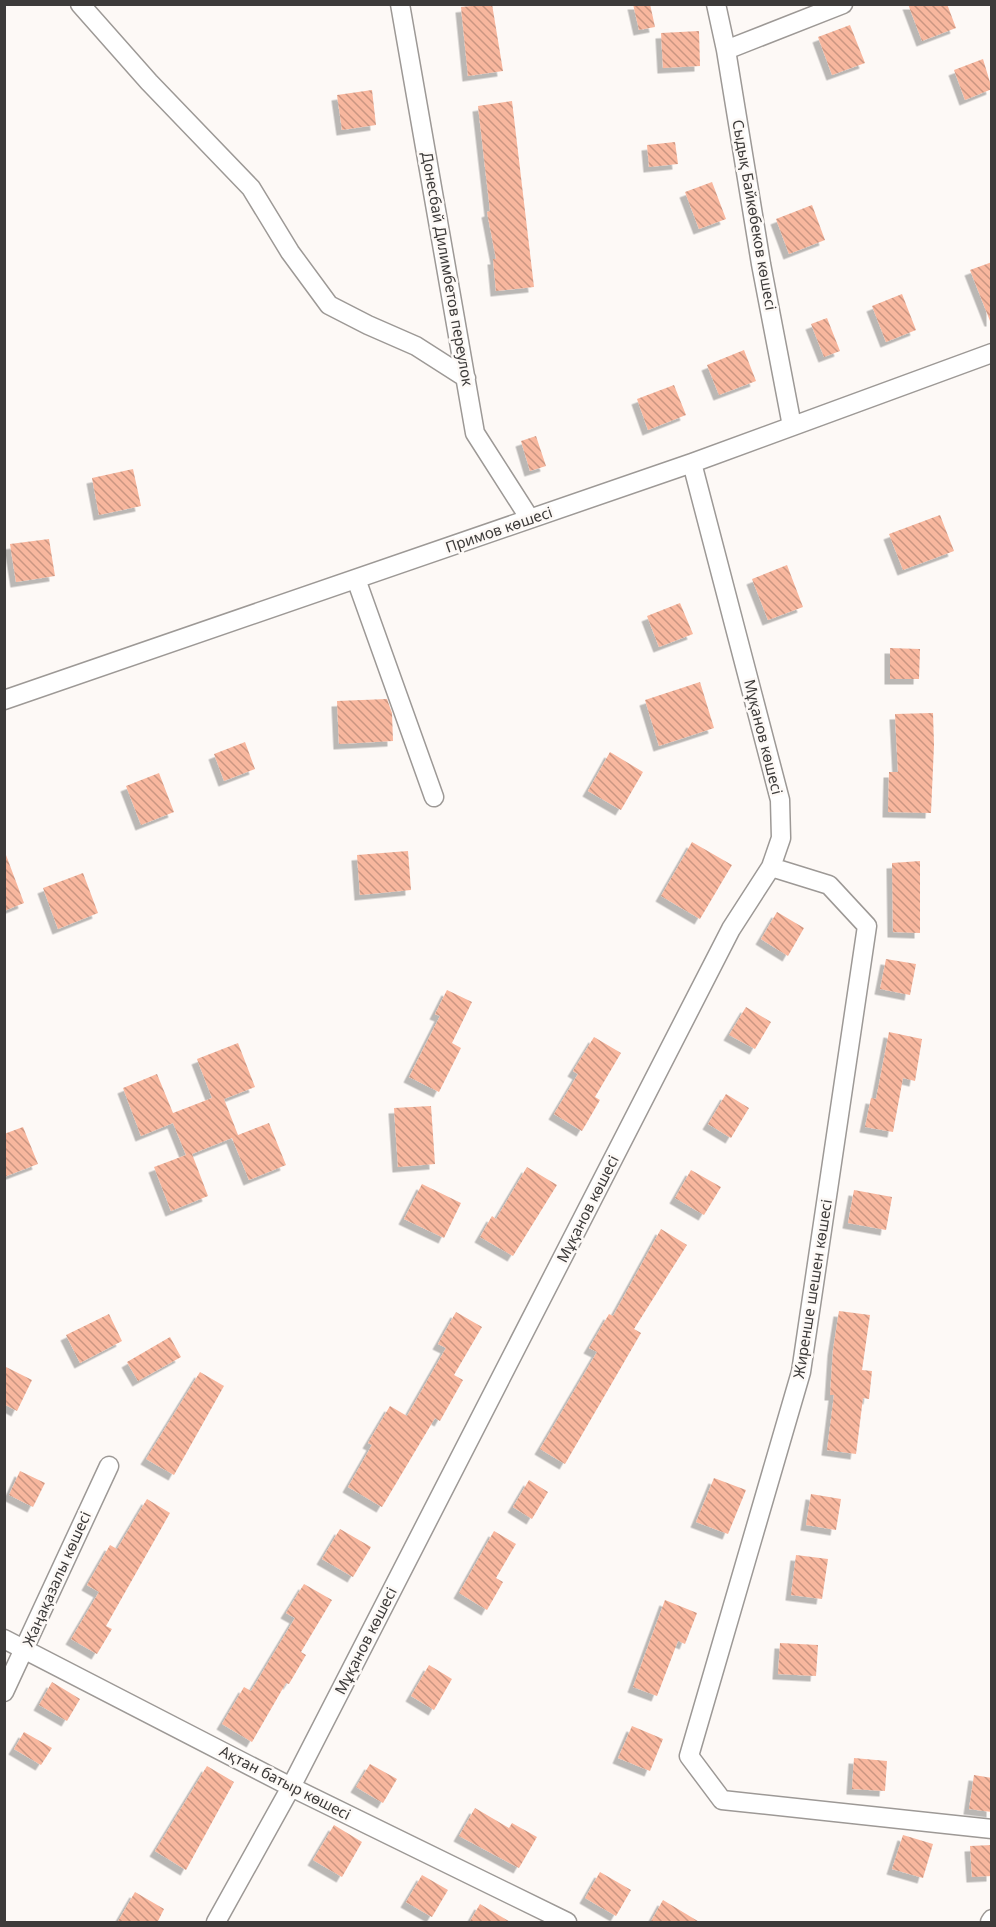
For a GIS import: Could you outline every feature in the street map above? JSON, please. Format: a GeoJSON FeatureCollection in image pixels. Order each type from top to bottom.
{"type":"FeatureCollection","features":[{"type":"Feature","properties":{"kind":"street"},"geometry":{"type":"LineString","coordinates":[[80,4],[149,82],[251,188],[290,252],[329,305],[368,326],[416,346],[466,378]]}},
{"type":"Feature","properties":{"kind":"street","name":"Донесбай Дилимбетов переулок"},"geometry":{"type":"LineString","coordinates":[[400,4],[476,433],[530,519]]}},
{"type":"Feature","properties":{"kind":"street","name":"Сыдық Байкөбеков көшесі"},"geometry":{"type":"LineString","coordinates":[[716,4],[792,426]]}},
{"type":"Feature","properties":{"kind":"street"},"geometry":{"type":"LineString","coordinates":[[726,50],[843,4]]}},
{"type":"Feature","properties":{"kind":"street","name":"Примов көшесі"},"geometry":{"type":"LineString","coordinates":[[4,700],[692,463],[992,352]]}},
{"type":"Feature","properties":{"kind":"street","name":"Мұқанов көшесі"},"geometry":{"type":"LineString","coordinates":[[216,1923],[291,1787],[731,929],[771,867],[781,838],[780,800],[692,463]]}},
{"type":"Feature","properties":{"kind":"street"},"geometry":{"type":"LineString","coordinates":[[356,579],[434,797]]}},
{"type":"Feature","properties":{"kind":"street","name":"Жиренше шешен көшесі"},"geometry":{"type":"LineString","coordinates":[[771,867],[828,885],[867,926],[801,1372],[688,1755],[722,1800],[992,1829]]}},
{"type":"Feature","properties":{"kind":"street","name":"Жаңақазалы көшесі"},"geometry":{"type":"LineString","coordinates":[[4,1692],[26,1650],[109,1466]]}},
{"type":"Feature","properties":{"kind":"street","name":"Ақтан батыр көшесі"},"geometry":{"type":"LineString","coordinates":[[4,1639],[291,1787],[567,1923]]}},
{"type":"Feature","properties":{"kind":"building"},"geometry":{"type":"Polygon","coordinates":[[[492,4],[503,71],[468,76],[461,7],[492,4]]]}},
{"type":"Feature","properties":{"kind":"building"},"geometry":{"type":"Polygon","coordinates":[[[633,4],[650,4],[655,27],[639,30],[633,4]]]}},
{"type":"Feature","properties":{"kind":"building"},"geometry":{"type":"Polygon","coordinates":[[[908,4],[947,4],[956,28],[922,41],[908,4]]]}},
{"type":"Feature","properties":{"kind":"building"},"geometry":{"type":"Polygon","coordinates":[[[850,25],[865,63],[832,75],[818,37],[850,25]]]}},
{"type":"Feature","properties":{"kind":"building"},"geometry":{"type":"Polygon","coordinates":[[[699,31],[700,66],[663,68],[661,33],[699,31]]]}},
{"type":"Feature","properties":{"kind":"building"},"geometry":{"type":"Polygon","coordinates":[[[983,59],[992,89],[965,100],[954,70],[983,59]]]}},
{"type":"Feature","properties":{"kind":"building"},"geometry":{"type":"Polygon","coordinates":[[[372,90],[376,125],[342,130],[337,95],[372,90]]]}},
{"type":"Feature","properties":{"kind":"building"},"geometry":{"type":"Polygon","coordinates":[[[512,101],[534,287],[496,291],[493,259],[496,259],[487,212],[490,211],[478,106],[512,101]]]}},
{"type":"Feature","properties":{"kind":"building"},"geometry":{"type":"Polygon","coordinates":[[[675,142],[678,164],[649,167],[647,145],[675,142]]]}},
{"type":"Feature","properties":{"kind":"building"},"geometry":{"type":"Polygon","coordinates":[[[712,182],[726,219],[699,229],[685,192],[712,182]]]}},
{"type":"Feature","properties":{"kind":"building"},"geometry":{"type":"Polygon","coordinates":[[[812,205],[825,240],[789,254],[776,219],[812,205]]]}},
{"type":"Feature","properties":{"kind":"building"},"geometry":{"type":"Polygon","coordinates":[[[992,262],[992,321],[990,321],[970,270],[992,262]]]}},
{"type":"Feature","properties":{"kind":"building"},"geometry":{"type":"Polygon","coordinates":[[[902,294],[916,330],[886,342],[872,306],[902,294]]]}},
{"type":"Feature","properties":{"kind":"building"},"geometry":{"type":"Polygon","coordinates":[[[827,318],[840,351],[824,357],[811,324],[827,318]]]}},
{"type":"Feature","properties":{"kind":"building"},"geometry":{"type":"Polygon","coordinates":[[[744,350],[756,381],[719,395],[707,365],[744,350]]]}},
{"type":"Feature","properties":{"kind":"building"},"geometry":{"type":"Polygon","coordinates":[[[674,385],[686,415],[648,430],[637,399],[674,385]]]}},
{"type":"Feature","properties":{"kind":"building"},"geometry":{"type":"Polygon","coordinates":[[[536,436],[546,466],[530,471],[521,441],[536,436]]]}},
{"type":"Feature","properties":{"kind":"building"},"geometry":{"type":"Polygon","coordinates":[[[133,469],[141,506],[99,515],[92,478],[133,469]]]}},
{"type":"Feature","properties":{"kind":"building"},"geometry":{"type":"Polygon","coordinates":[[[940,515],[954,551],[903,570],[889,534],[940,515]]]}},
{"type":"Feature","properties":{"kind":"building"},"geometry":{"type":"Polygon","coordinates":[[[49,539],[55,576],[16,582],[10,544],[49,539]]]}},
{"type":"Feature","properties":{"kind":"building"},"geometry":{"type":"Polygon","coordinates":[[[787,565],[803,607],[768,620],[752,579],[787,565]]]}},
{"type":"Feature","properties":{"kind":"building"},"geometry":{"type":"Polygon","coordinates":[[[680,603],[693,634],[659,647],[647,616],[680,603]]]}},
{"type":"Feature","properties":{"kind":"building"},"geometry":{"type":"Polygon","coordinates":[[[890,648],[920,649],[919,679],[890,679],[890,648]]]}},
{"type":"Feature","properties":{"kind":"building"},"geometry":{"type":"Polygon","coordinates":[[[700,682],[714,728],[659,746],[645,700],[700,682]]]}},
{"type":"Feature","properties":{"kind":"building"},"geometry":{"type":"Polygon","coordinates":[[[387,699],[392,713],[393,741],[339,744],[337,701],[387,699]]]}},
{"type":"Feature","properties":{"kind":"building"},"geometry":{"type":"Polygon","coordinates":[[[933,713],[931,813],[888,812],[889,772],[898,772],[895,714],[933,713]]]}},
{"type":"Feature","properties":{"kind":"building"},"geometry":{"type":"Polygon","coordinates":[[[245,742],[255,769],[224,781],[214,754],[245,742]]]}},
{"type":"Feature","properties":{"kind":"building"},"geometry":{"type":"Polygon","coordinates":[[[610,752],[643,772],[621,810],[588,791],[610,752]]]}},
{"type":"Feature","properties":{"kind":"building"},"geometry":{"type":"Polygon","coordinates":[[[159,773],[174,812],[141,825],[126,786],[159,773]]]}},
{"type":"Feature","properties":{"kind":"building"},"geometry":{"type":"Polygon","coordinates":[[[692,842],[732,865],[700,919],[661,896],[692,842]]]}},
{"type":"Feature","properties":{"kind":"building"},"geometry":{"type":"Polygon","coordinates":[[[408,851],[411,890],[360,895],[357,855],[408,851]]]}},
{"type":"Feature","properties":{"kind":"building"},"geometry":{"type":"Polygon","coordinates":[[[6,855],[24,903],[4,911],[4,856],[6,855]]]}},
{"type":"Feature","properties":{"kind":"building"},"geometry":{"type":"Polygon","coordinates":[[[920,861],[920,933],[893,932],[892,863],[920,861]]]}},
{"type":"Feature","properties":{"kind":"building"},"geometry":{"type":"Polygon","coordinates":[[[83,873],[98,913],[58,929],[43,888],[83,873]]]}},
{"type":"Feature","properties":{"kind":"building"},"geometry":{"type":"Polygon","coordinates":[[[777,912],[804,928],[788,956],[761,939],[777,912]]]}},
{"type":"Feature","properties":{"kind":"building"},"geometry":{"type":"Polygon","coordinates":[[[886,959],[916,964],[910,995],[880,989],[886,959]]]}},
{"type":"Feature","properties":{"kind":"building"},"geometry":{"type":"Polygon","coordinates":[[[447,990],[472,1002],[452,1043],[461,1048],[439,1092],[409,1077],[440,1016],[435,1014],[447,990]]]}},
{"type":"Feature","properties":{"kind":"building"},"geometry":{"type":"Polygon","coordinates":[[[746,1007],[771,1022],[755,1049],[729,1035],[746,1007]]]}},
{"type":"Feature","properties":{"kind":"building"},"geometry":{"type":"Polygon","coordinates":[[[889,1032],[922,1039],[915,1081],[903,1078],[893,1132],[865,1127],[871,1098],[876,1099],[889,1032]]]}},
{"type":"Feature","properties":{"kind":"building"},"geometry":{"type":"Polygon","coordinates":[[[594,1037],[621,1053],[595,1097],[600,1100],[582,1131],[554,1114],[578,1074],[573,1071],[594,1037]]]}},
{"type":"Feature","properties":{"kind":"building"},"geometry":{"type":"Polygon","coordinates":[[[238,1043],[255,1087],[224,1099],[238,1135],[269,1123],[286,1165],[249,1180],[232,1138],[192,1154],[208,1196],[171,1211],[154,1167],[186,1155],[173,1123],[141,1136],[123,1088],[157,1074],[173,1113],[212,1098],[197,1059],[238,1043]]]}},
{"type":"Feature","properties":{"kind":"building"},"geometry":{"type":"Polygon","coordinates":[[[726,1094],[749,1108],[731,1138],[708,1124],[726,1094]]]}},
{"type":"Feature","properties":{"kind":"building"},"geometry":{"type":"Polygon","coordinates":[[[431,1106],[435,1164],[398,1167],[394,1108],[431,1106]]]}},
{"type":"Feature","properties":{"kind":"building"},"geometry":{"type":"Polygon","coordinates":[[[23,1127],[38,1164],[4,1177],[4,1134],[23,1127]]]}},
{"type":"Feature","properties":{"kind":"building"},"geometry":{"type":"Polygon","coordinates":[[[527,1167],[557,1185],[513,1256],[480,1237],[492,1216],[496,1219],[527,1167]]]}},
{"type":"Feature","properties":{"kind":"building"},"geometry":{"type":"Polygon","coordinates":[[[691,1170],[721,1187],[704,1215],[675,1198],[691,1170]]]}},
{"type":"Feature","properties":{"kind":"building"},"geometry":{"type":"Polygon","coordinates":[[[422,1184],[461,1203],[444,1238],[404,1219],[422,1184]]]}},
{"type":"Feature","properties":{"kind":"building"},"geometry":{"type":"Polygon","coordinates":[[[854,1190],[892,1197],[886,1230],[848,1223],[854,1190]]]}},
{"type":"Feature","properties":{"kind":"building"},"geometry":{"type":"Polygon","coordinates":[[[661,1229],[687,1245],[634,1329],[641,1333],[565,1464],[540,1449],[597,1352],[589,1348],[609,1314],[613,1316],[661,1229]]]}},
{"type":"Feature","properties":{"kind":"building"},"geometry":{"type":"Polygon","coordinates":[[[839,1311],[870,1315],[862,1370],[872,1371],[869,1399],[863,1398],[856,1454],[827,1450],[834,1395],[830,1395],[833,1350],[839,1311]]]}},
{"type":"Feature","properties":{"kind":"building"},"geometry":{"type":"Polygon","coordinates":[[[456,1312],[482,1327],[454,1375],[463,1380],[440,1421],[435,1418],[382,1507],[348,1487],[372,1445],[368,1443],[390,1406],[407,1416],[446,1348],[438,1344],[456,1312]]]}},
{"type":"Feature","properties":{"kind":"building"},"geometry":{"type":"Polygon","coordinates":[[[109,1314],[122,1341],[80,1363],[66,1335],[109,1314]]]}},
{"type":"Feature","properties":{"kind":"building"},"geometry":{"type":"Polygon","coordinates":[[[170,1337],[181,1357],[138,1381],[127,1362],[170,1337]]]}},
{"type":"Feature","properties":{"kind":"building"},"geometry":{"type":"Polygon","coordinates":[[[4,1366],[32,1380],[17,1411],[4,1404],[4,1366]]]}},
{"type":"Feature","properties":{"kind":"building"},"geometry":{"type":"Polygon","coordinates":[[[200,1372],[224,1386],[174,1475],[146,1459],[200,1372]]]}},
{"type":"Feature","properties":{"kind":"building"},"geometry":{"type":"Polygon","coordinates":[[[20,1471],[45,1483],[33,1507],[9,1495],[20,1471]]]}},
{"type":"Feature","properties":{"kind":"building"},"geometry":{"type":"Polygon","coordinates":[[[714,1478],[746,1490],[728,1534],[696,1522],[714,1478]]]}},
{"type":"Feature","properties":{"kind":"building"},"geometry":{"type":"Polygon","coordinates":[[[529,1480],[548,1492],[532,1519],[513,1507],[529,1480]]]}},
{"type":"Feature","properties":{"kind":"building"},"geometry":{"type":"Polygon","coordinates":[[[811,1494],[841,1499],[836,1530],[806,1525],[811,1494]]]}},
{"type":"Feature","properties":{"kind":"building"},"geometry":{"type":"Polygon","coordinates":[[[147,1499],[170,1513],[106,1626],[112,1629],[97,1654],[71,1639],[99,1592],[87,1585],[110,1545],[117,1549],[147,1499]]]}},
{"type":"Feature","properties":{"kind":"building"},"geometry":{"type":"Polygon","coordinates":[[[340,1529],[371,1547],[353,1577],[322,1559],[340,1529]]]}},
{"type":"Feature","properties":{"kind":"building"},"geometry":{"type":"Polygon","coordinates":[[[494,1531],[516,1544],[496,1578],[503,1582],[487,1610],[459,1593],[494,1531]]]}},
{"type":"Feature","properties":{"kind":"building"},"geometry":{"type":"Polygon","coordinates":[[[796,1555],[828,1559],[822,1599],[791,1595],[796,1555]]]}},
{"type":"Feature","properties":{"kind":"building"},"geometry":{"type":"Polygon","coordinates":[[[304,1584],[332,1600],[301,1652],[306,1655],[289,1684],[286,1683],[252,1742],[222,1724],[244,1687],[251,1691],[295,1618],[286,1613],[304,1584]]]}},
{"type":"Feature","properties":{"kind":"building"},"geometry":{"type":"Polygon","coordinates":[[[665,1600],[697,1613],[685,1644],[678,1641],[657,1696],[633,1687],[665,1600]]]}},
{"type":"Feature","properties":{"kind":"building"},"geometry":{"type":"Polygon","coordinates":[[[780,1643],[818,1645],[816,1676],[778,1674],[780,1643]]]}},
{"type":"Feature","properties":{"kind":"building"},"geometry":{"type":"Polygon","coordinates":[[[429,1665],[452,1679],[434,1710],[411,1696],[429,1665]]]}},
{"type":"Feature","properties":{"kind":"building"},"geometry":{"type":"Polygon","coordinates":[[[52,1682],[80,1699],[67,1721],[39,1705],[52,1682]]]}},
{"type":"Feature","properties":{"kind":"building"},"geometry":{"type":"Polygon","coordinates":[[[632,1726],[663,1739],[650,1771],[618,1758],[632,1726]]]}},
{"type":"Feature","properties":{"kind":"building"},"geometry":{"type":"Polygon","coordinates":[[[24,1732],[52,1748],[41,1765],[14,1749],[24,1732]]]}},
{"type":"Feature","properties":{"kind":"building"},"geometry":{"type":"Polygon","coordinates":[[[854,1758],[887,1761],[885,1791],[852,1789],[854,1758]]]}},
{"type":"Feature","properties":{"kind":"building"},"geometry":{"type":"Polygon","coordinates":[[[370,1764],[397,1779],[383,1803],[356,1787],[370,1764]]]}},
{"type":"Feature","properties":{"kind":"building"},"geometry":{"type":"Polygon","coordinates":[[[207,1766],[234,1782],[186,1870],[155,1851],[207,1766]]]}},
{"type":"Feature","properties":{"kind":"building"},"geometry":{"type":"Polygon","coordinates":[[[974,1775],[992,1778],[992,1812],[969,1809],[974,1775]]]}},
{"type":"Feature","properties":{"kind":"building"},"geometry":{"type":"Polygon","coordinates":[[[475,1808],[509,1828],[512,1823],[537,1837],[519,1868],[459,1836],[475,1808]]]}},
{"type":"Feature","properties":{"kind":"building"},"geometry":{"type":"Polygon","coordinates":[[[334,1825],[362,1842],[342,1877],[313,1860],[334,1825]]]}},
{"type":"Feature","properties":{"kind":"building"},"geometry":{"type":"Polygon","coordinates":[[[903,1835],[933,1844],[923,1878],[892,1869],[903,1835]]]}},
{"type":"Feature","properties":{"kind":"building"},"geometry":{"type":"Polygon","coordinates":[[[992,1845],[992,1876],[972,1877],[970,1846],[992,1845]]]}},
{"type":"Feature","properties":{"kind":"building"},"geometry":{"type":"Polygon","coordinates":[[[600,1872],[631,1890],[616,1916],[585,1898],[600,1872]]]}},
{"type":"Feature","properties":{"kind":"building"},"geometry":{"type":"Polygon","coordinates":[[[422,1875],[448,1890],[432,1917],[406,1902],[422,1875]]]}},
{"type":"Feature","properties":{"kind":"building"},"geometry":{"type":"Polygon","coordinates":[[[135,1892],[164,1909],[157,1923],[117,1923],[135,1892]]]}},
{"type":"Feature","properties":{"kind":"building"},"geometry":{"type":"Polygon","coordinates":[[[663,1900],[701,1923],[650,1923],[663,1900]]]}},
{"type":"Feature","properties":{"kind":"building"},"geometry":{"type":"Polygon","coordinates":[[[480,1904],[512,1923],[469,1923],[480,1904]]]}}]}
